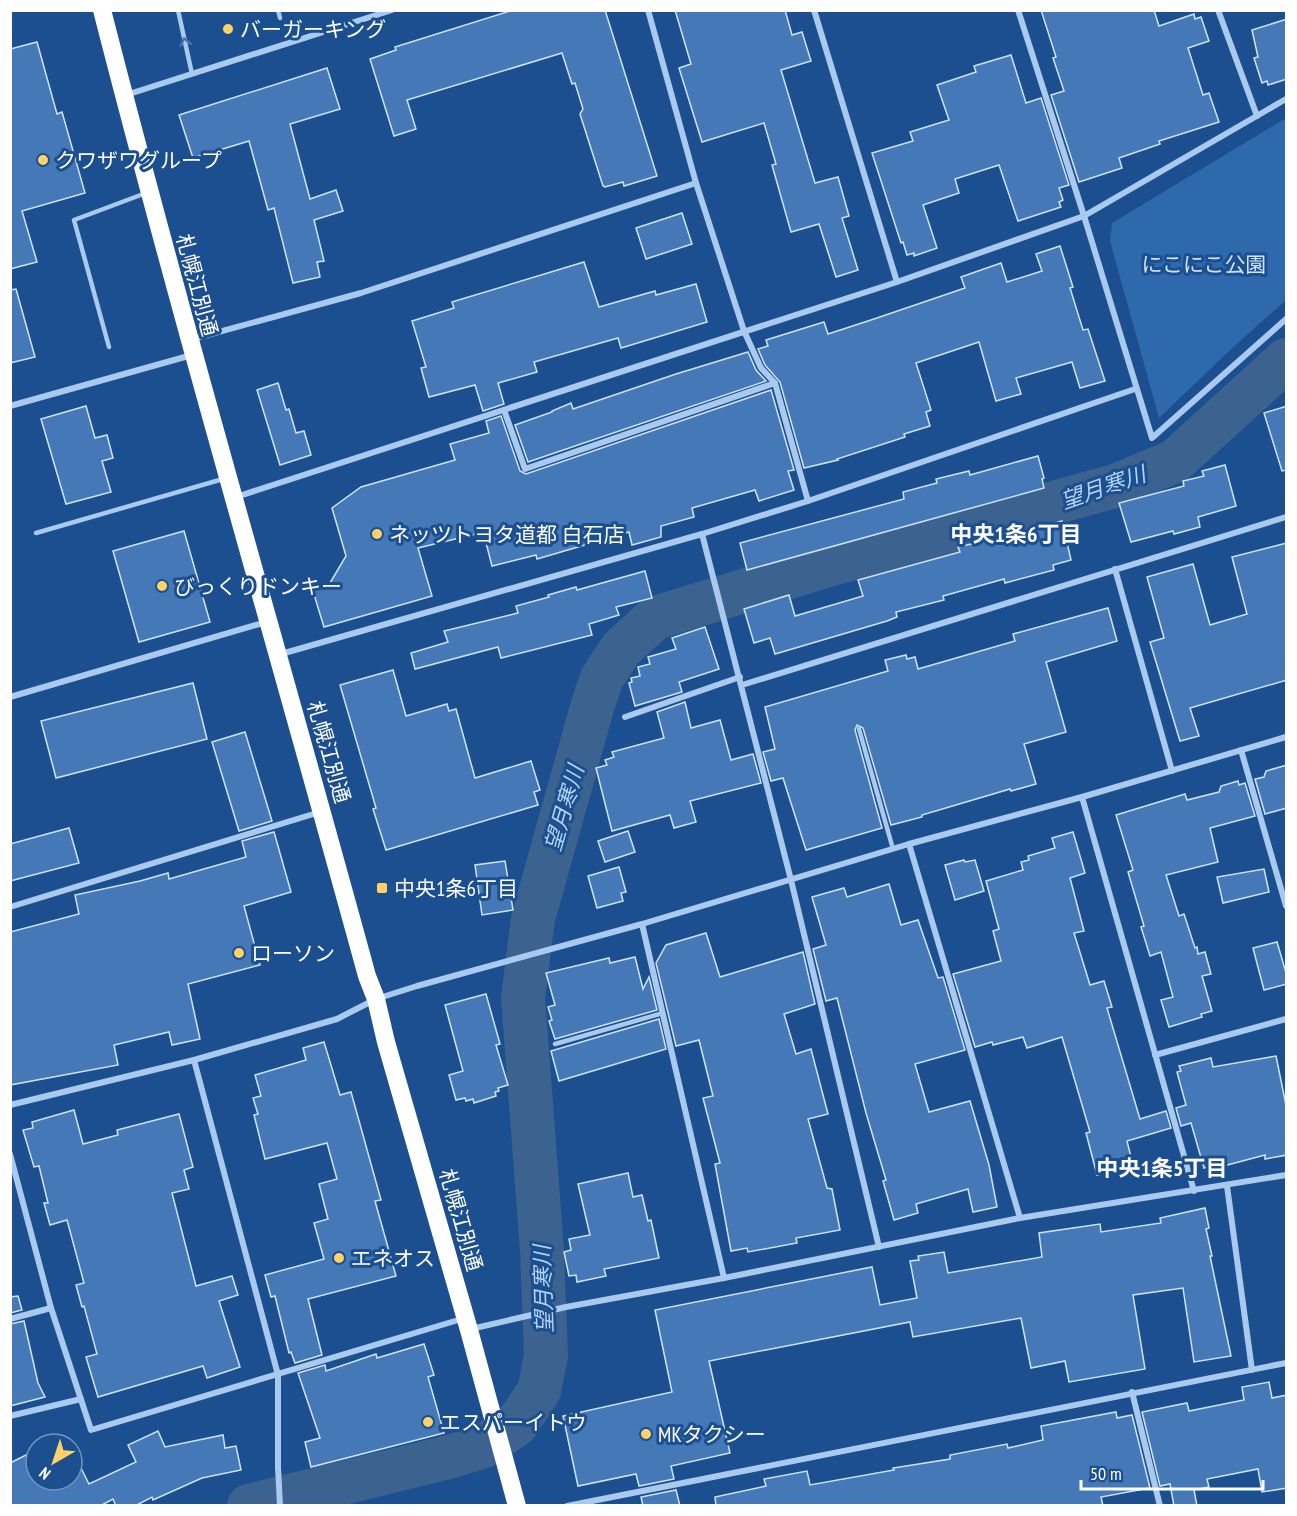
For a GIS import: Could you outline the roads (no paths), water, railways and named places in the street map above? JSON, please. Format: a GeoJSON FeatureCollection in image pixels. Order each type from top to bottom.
{"type":"FeatureCollection","features":[{"type":"Feature","properties":{"kind":"highway","name":"札幌江別通"},"geometry":{"type":"LineString","coordinates":[[102,10],[148,192],[367,976],[376,999],[386,1042],[468,1324],[517,1506]]}},
{"type":"Feature","properties":{"kind":"street"},"geometry":{"type":"LineString","coordinates":[[124,95],[392,10]]}},
{"type":"Feature","properties":{"kind":"street"},"geometry":{"type":"LineString","coordinates":[[648,10],[696,183],[744,331],[761,368],[775,383],[808,501]]}},
{"type":"Feature","properties":{"kind":"street"},"geometry":{"type":"LineString","coordinates":[[814,10],[897,282]]}},
{"type":"Feature","properties":{"kind":"street"},"geometry":{"type":"LineString","coordinates":[[1018,10],[1152,438],[1287,319]]}},
{"type":"Feature","properties":{"kind":"street"},"geometry":{"type":"LineString","coordinates":[[1218,10],[1257,116]]}},
{"type":"Feature","properties":{"kind":"street"},"geometry":{"type":"LineString","coordinates":[[235,497],[897,282],[1084,216],[1287,99]]}},
{"type":"Feature","properties":{"kind":"street"},"geometry":{"type":"LineString","coordinates":[[10,406],[696,183]]}},
{"type":"Feature","properties":{"kind":"street"},"geometry":{"type":"LineString","coordinates":[[504,410],[525,469],[775,383]]}},
{"type":"Feature","properties":{"kind":"street"},"geometry":{"type":"LineString","coordinates":[[277,655],[702,534],[808,501],[1135,389]]}},
{"type":"Feature","properties":{"kind":"street"},"geometry":{"type":"LineString","coordinates":[[742,685],[1287,517]]}},
{"type":"Feature","properties":{"kind":"street"},"geometry":{"type":"LineString","coordinates":[[702,534],[742,685],[879,1247]]}},
{"type":"Feature","properties":{"kind":"street"},"geometry":{"type":"LineString","coordinates":[[1116,569],[1172,771]]}},
{"type":"Feature","properties":{"kind":"street"},"geometry":{"type":"LineString","coordinates":[[10,698],[269,621]]}},
{"type":"Feature","properties":{"kind":"street"},"geometry":{"type":"LineString","coordinates":[[625,717],[740,677]]}},
{"type":"Feature","properties":{"kind":"street"},"geometry":{"type":"LineString","coordinates":[[10,1105],[194,1060],[337,1019],[376,999],[417,986],[642,924],[909,844],[1082,797],[1287,737]]}},
{"type":"Feature","properties":{"kind":"street"},"geometry":{"type":"LineString","coordinates":[[1241,750],[1287,906]]}},
{"type":"Feature","properties":{"kind":"street"},"geometry":{"type":"LineString","coordinates":[[1082,797],[1194,1191]]}},
{"type":"Feature","properties":{"kind":"street"},"geometry":{"type":"LineString","coordinates":[[10,907],[322,812]]}},
{"type":"Feature","properties":{"kind":"street"},"geometry":{"type":"LineString","coordinates":[[909,844],[1020,1218]]}},
{"type":"Feature","properties":{"kind":"street"},"geometry":{"type":"LineString","coordinates":[[642,924],[724,1278]]}},
{"type":"Feature","properties":{"kind":"street"},"geometry":{"type":"LineString","coordinates":[[1155,1055],[1287,1019]]}},
{"type":"Feature","properties":{"kind":"street"},"geometry":{"type":"LineString","coordinates":[[194,1060],[278,1375],[280,1506]]}},
{"type":"Feature","properties":{"kind":"street"},"geometry":{"type":"LineString","coordinates":[[10,1154],[51,1308],[91,1430],[278,1375],[468,1324],[514,1318],[724,1278],[1020,1218],[1287,1175]]}},
{"type":"Feature","properties":{"kind":"street"},"geometry":{"type":"LineString","coordinates":[[1227,1186],[1252,1370]]}},
{"type":"Feature","properties":{"kind":"street"},"geometry":{"type":"LineString","coordinates":[[10,1319],[51,1308]]}},
{"type":"Feature","properties":{"kind":"street"},"geometry":{"type":"LineString","coordinates":[[567,1506],[1287,1363]]}},
{"type":"Feature","properties":{"kind":"street"},"geometry":{"type":"LineString","coordinates":[[1132,1392],[1160,1506]]}},
{"type":"Feature","properties":{"kind":"street"},"geometry":{"type":"LineString","coordinates":[[10,1416],[81,1399]]}},
{"type":"Feature","properties":{"kind":"lane"},"geometry":{"type":"LineString","coordinates":[[177,10],[192,74]]}},
{"type":"Feature","properties":{"kind":"lane"},"geometry":{"type":"LineString","coordinates":[[278,10],[280,18]]}},
{"type":"Feature","properties":{"kind":"lane"},"geometry":{"type":"LineString","coordinates":[[109,347],[74,220],[148,192]]}},
{"type":"Feature","properties":{"kind":"lane"},"geometry":{"type":"LineString","coordinates":[[36,533],[229,477]]}},
{"type":"Feature","properties":{"kind":"lane"},"geometry":{"type":"LineString","coordinates":[[859,729],[893,849]]}},
{"type":"Feature","properties":{"kind":"lane"},"geometry":{"type":"LineString","coordinates":[[555,1044],[663,1013]]}},
{"type":"Feature","properties":{"kind":"waterway","name":"望月寒川"},"geometry":{"type":"LineString","coordinates":[[249,1506],[482,1447],[516,1425],[539,1391],[546,1356],[542,1250],[523,998],[533,919],[593,704],[602,678],[621,649],[655,618],[835,563],[1115,486],[1175,461],[1286,360]]}},
{"type":"Feature","properties":{"kind":"place","name":"バーガーキング"},"geometry":{"type":"Point","coordinates":[228,29]}},
{"type":"Feature","properties":{"kind":"place","name":"クワザワグループ"},"geometry":{"type":"Point","coordinates":[43,160]}},
{"type":"Feature","properties":{"kind":"place","name":"ネッツトヨタ道都 白石店"},"geometry":{"type":"Point","coordinates":[377,534]}},
{"type":"Feature","properties":{"kind":"place","name":"びっくりドンキー"},"geometry":{"type":"Point","coordinates":[162,586]}},
{"type":"Feature","properties":{"kind":"place","name":"中央1条6丁目"},"geometry":{"type":"Point","coordinates":[382,888]}},
{"type":"Feature","properties":{"kind":"place","name":"ローソン"},"geometry":{"type":"Point","coordinates":[239,953]}},
{"type":"Feature","properties":{"kind":"place","name":"エネオス"},"geometry":{"type":"Point","coordinates":[339,1258]}},
{"type":"Feature","properties":{"kind":"place","name":"エスパーイトウ"},"geometry":{"type":"Point","coordinates":[428,1422]}},
{"type":"Feature","properties":{"kind":"place","name":"MKタクシー"},"geometry":{"type":"Point","coordinates":[646,1434]}},
{"type":"Feature","properties":{"kind":"district","name":"中央1条6丁目"},"geometry":{"type":"Point","coordinates":[1016,534]}},
{"type":"Feature","properties":{"kind":"district","name":"中央1条5丁目"},"geometry":{"type":"Point","coordinates":[1162,1168]}},
{"type":"Feature","properties":{"kind":"park label","name":"にこにこ公園"},"geometry":{"type":"Point","coordinates":[1204,264]}}]}
